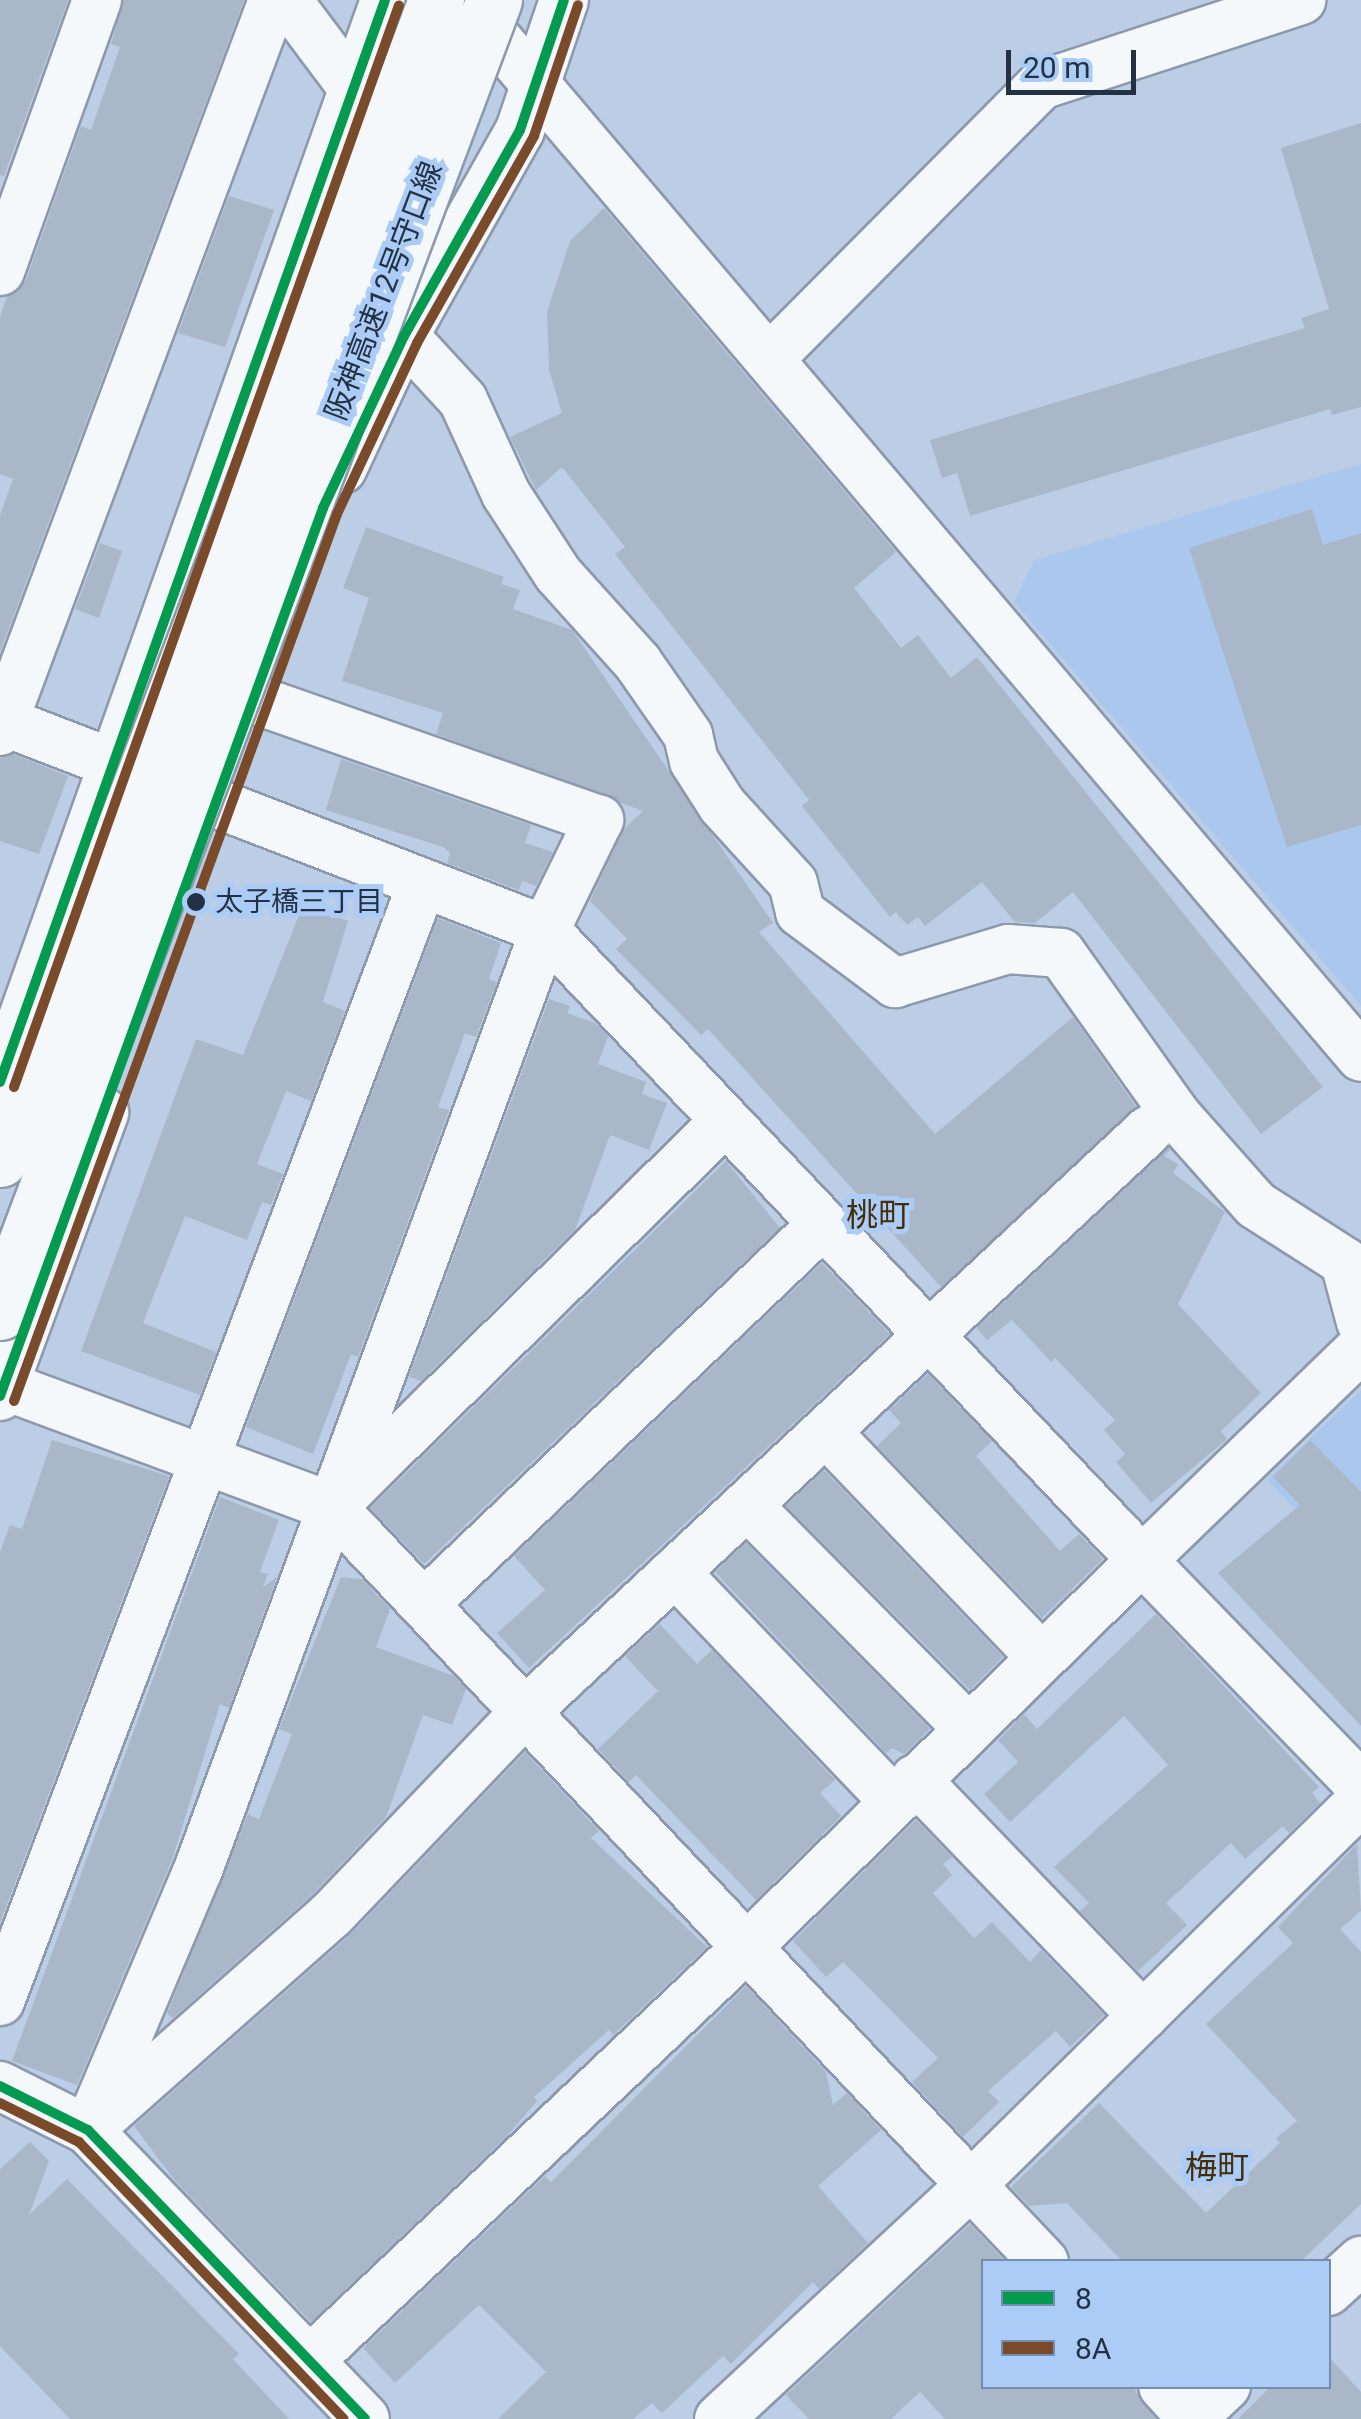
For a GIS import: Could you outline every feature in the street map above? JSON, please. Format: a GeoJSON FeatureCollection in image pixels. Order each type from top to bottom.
{"type":"FeatureCollection","features":[{"type":"Feature","properties":{"kind":"highway","name":"阪神高速12号守口線"},"geometry":{"type":"LineString","coordinates":[[0,1159],[436,0]]}},
{"type":"Feature","properties":{"kind":"highway","name":"阪神高速12号守口線"},"geometry":{"type":"LineString","coordinates":[[0,1312],[494,0]]}},
{"type":"Feature","properties":{"kind":"street"},"geometry":{"type":"LineString","coordinates":[[0,271],[13,193],[97,0]]}},
{"type":"Feature","properties":{"kind":"street"},"geometry":{"type":"LineString","coordinates":[[274,0],[1,724],[115,764],[216,807],[544,930],[925,1338],[1361,1786]]}},
{"type":"Feature","properties":{"kind":"street"},"geometry":{"type":"LineString","coordinates":[[287,0],[352,87]]}},
{"type":"Feature","properties":{"kind":"street"},"geometry":{"type":"LineString","coordinates":[[0,1082],[385,0]]}},
{"type":"Feature","properties":{"kind":"street"},"geometry":{"type":"LineString","coordinates":[[464,0],[772,357],[1361,1057]]}},
{"type":"Feature","properties":{"kind":"street"},"geometry":{"type":"LineString","coordinates":[[564,0],[532,82],[520,130],[404,336],[323,508],[1,1389],[208,1458],[332,1507],[1041,2259]]}},
{"type":"Feature","properties":{"kind":"street"},"geometry":{"type":"LineString","coordinates":[[772,357],[1042,86],[1301,0]]}},
{"type":"Feature","properties":{"kind":"street"},"geometry":{"type":"LineString","coordinates":[[404,336],[463,400],[506,494],[558,574],[638,662],[688,735],[694,761],[722,805],[793,883],[800,912],[895,983],[1008,949],[1061,953],[1176,1115],[1256,1204],[1345,1262],[1361,1322]]}},
{"type":"Feature","properties":{"kind":"street"},"geometry":{"type":"LineString","coordinates":[[88,2130],[198,1870],[544,930],[599,820],[254,699]]}},
{"type":"Feature","properties":{"kind":"street"},"geometry":{"type":"LineString","coordinates":[[0,2001],[422,884]]}},
{"type":"Feature","properties":{"kind":"street"},"geometry":{"type":"LineString","coordinates":[[332,1507],[724,1122]]}},
{"type":"Feature","properties":{"kind":"street"},"geometry":{"type":"LineString","coordinates":[[88,2130],[332,1914],[525,1712],[1149,1130]]}},
{"type":"Feature","properties":{"kind":"street"},"geometry":{"type":"LineString","coordinates":[[424,1604],[821,1226]]}},
{"type":"Feature","properties":{"kind":"street"},"geometry":{"type":"LineString","coordinates":[[309,2361],[746,1948],[1039,1655],[1361,1348]]}},
{"type":"Feature","properties":{"kind":"street"},"geometry":{"type":"LineString","coordinates":[[826,1432],[1039,1655]]}},
{"type":"Feature","properties":{"kind":"street"},"geometry":{"type":"LineString","coordinates":[[747,1505],[967,1727]]}},
{"type":"Feature","properties":{"kind":"street"},"geometry":{"type":"LineString","coordinates":[[676,1572],[1143,2016]]}},
{"type":"Feature","properties":{"kind":"street"},"geometry":{"type":"LineString","coordinates":[[719,2419],[971,2185],[1361,1801]]}},
{"type":"Feature","properties":{"kind":"street"},"geometry":{"type":"LineString","coordinates":[[0,2086],[88,2130],[364,2419]]}},
{"type":"Feature","properties":{"kind":"street"},"geometry":{"type":"LineString","coordinates":[[1331,2288],[1361,2261]]}},
{"type":"Feature","properties":{"kind":"street"},"geometry":{"type":"LineString","coordinates":[[1165,2389],[1193,2418],[1223,2389]]}},
{"type":"Feature","properties":{"kind":"shaded area"},"geometry":{"type":"Polygon","coordinates":[[[1361,464],[1361,1006],[1014,602],[1034,560],[1361,464]]]}},
{"type":"Feature","properties":{"kind":"shaded area"},"geometry":{"type":"Polygon","coordinates":[[[1361,1390],[1361,1576],[1267,1480],[1361,1390]]]}},
{"type":"Feature","properties":{"kind":"building"},"geometry":{"type":"Polygon","coordinates":[[[0,0],[68,0],[4,176],[0,175],[0,0]]]}},
{"type":"Feature","properties":{"kind":"building"},"geometry":{"type":"Polygon","coordinates":[[[124,0],[244,0],[0,652],[0,515],[13,479],[0,474],[0,317],[7,297],[26,280],[81,126],[91,130],[120,47],[111,44],[124,0]]]}},
{"type":"Feature","properties":{"kind":"building"},"geometry":{"type":"Polygon","coordinates":[[[1361,123],[1361,407],[1332,415],[1330,409],[970,516],[957,473],[942,478],[930,440],[1305,328],[1301,318],[1329,309],[1281,148],[1361,123]]]}},
{"type":"Feature","properties":{"kind":"building"},"geometry":{"type":"Polygon","coordinates":[[[229,196],[274,210],[225,347],[178,333],[229,196]]]}},
{"type":"Feature","properties":{"kind":"building"},"geometry":{"type":"Polygon","coordinates":[[[604,208],[896,552],[854,588],[901,648],[918,635],[951,678],[977,657],[1323,1087],[1261,1134],[1073,892],[1035,923],[1015,922],[982,882],[925,926],[918,917],[907,925],[896,912],[890,917],[802,806],[809,800],[615,554],[625,547],[562,467],[536,490],[510,437],[562,413],[549,370],[547,312],[570,241],[604,208]]]}},
{"type":"Feature","properties":{"kind":"building"},"geometry":{"type":"Polygon","coordinates":[[[1312,509],[1323,545],[1361,533],[1361,825],[1287,847],[1189,548],[1312,509]]]}},
{"type":"Feature","properties":{"kind":"building"},"geometry":{"type":"Polygon","coordinates":[[[366,527],[504,577],[501,584],[520,590],[513,609],[572,630],[773,923],[759,932],[935,1134],[1073,1017],[1136,1107],[941,1287],[708,1029],[701,1035],[616,949],[627,939],[590,901],[624,829],[643,811],[436,734],[443,713],[342,681],[369,598],[343,588],[366,527]]]}},
{"type":"Feature","properties":{"kind":"building"},"geometry":{"type":"Polygon","coordinates":[[[100,543],[122,551],[99,618],[75,609],[100,543]]]}},
{"type":"Feature","properties":{"kind":"building"},"geometry":{"type":"Polygon","coordinates":[[[13,754],[68,776],[39,854],[0,841],[0,758],[13,754]]]}},
{"type":"Feature","properties":{"kind":"building"},"geometry":{"type":"Polygon","coordinates":[[[341,759],[531,825],[525,843],[553,852],[536,886],[522,881],[519,890],[447,863],[450,853],[443,847],[326,810],[341,759]]]}},
{"type":"Feature","properties":{"kind":"building"},"geometry":{"type":"Polygon","coordinates":[[[303,905],[348,921],[323,1002],[345,1011],[311,1101],[286,1091],[257,1164],[283,1174],[271,1205],[262,1202],[247,1240],[185,1216],[143,1323],[216,1352],[200,1395],[81,1351],[196,1039],[243,1055],[303,905]]]}},
{"type":"Feature","properties":{"kind":"building"},"geometry":{"type":"Polygon","coordinates":[[[438,918],[501,943],[489,979],[497,982],[476,1037],[465,1033],[438,1107],[449,1110],[358,1357],[351,1354],[313,1454],[246,1427],[438,918]]]}},
{"type":"Feature","properties":{"kind":"building"},"geometry":{"type":"Polygon","coordinates":[[[549,999],[570,1006],[567,1013],[595,1023],[608,1036],[598,1064],[646,1082],[642,1094],[667,1103],[649,1150],[610,1135],[575,1230],[421,1381],[409,1377],[549,999]]]}},
{"type":"Feature","properties":{"kind":"building"},"geometry":{"type":"Polygon","coordinates":[[[1169,1148],[1164,1156],[1178,1164],[1173,1173],[1225,1212],[1178,1304],[1261,1393],[1221,1431],[1227,1439],[1151,1503],[1116,1462],[1125,1454],[1104,1430],[1115,1420],[1055,1358],[1051,1362],[1012,1320],[987,1340],[977,1328],[1169,1148]]]}},
{"type":"Feature","properties":{"kind":"building"},"geometry":{"type":"Polygon","coordinates":[[[726,1161],[780,1228],[424,1564],[370,1508],[726,1161]]]}},
{"type":"Feature","properties":{"kind":"building"},"geometry":{"type":"Polygon","coordinates":[[[822,1263],[890,1334],[529,1668],[497,1633],[545,1590],[514,1556],[822,1263]]]}},
{"type":"Feature","properties":{"kind":"building"},"geometry":{"type":"Polygon","coordinates":[[[928,1374],[992,1441],[976,1456],[1060,1551],[1079,1534],[1103,1559],[1042,1618],[877,1446],[901,1423],[889,1410],[928,1374]]]}},
{"type":"Feature","properties":{"kind":"building"},"geometry":{"type":"Polygon","coordinates":[[[52,1440],[169,1476],[0,1923],[0,1552],[10,1525],[22,1529],[52,1440]]]}},
{"type":"Feature","properties":{"kind":"building"},"geometry":{"type":"Polygon","coordinates":[[[1310,1440],[1361,1492],[1361,1726],[1218,1573],[1300,1505],[1273,1477],[1310,1440]]]}},
{"type":"Feature","properties":{"kind":"building"},"geometry":{"type":"Polygon","coordinates":[[[824,1470],[1003,1657],[970,1690],[786,1506],[824,1470]]]}},
{"type":"Feature","properties":{"kind":"building"},"geometry":{"type":"Polygon","coordinates":[[[220,1497],[279,1520],[260,1572],[268,1574],[263,1587],[277,1577],[229,1708],[220,1704],[172,1860],[77,2085],[12,2061],[220,1497]]]}},
{"type":"Feature","properties":{"kind":"building"},"geometry":{"type":"Polygon","coordinates":[[[746,1543],[930,1729],[904,1754],[892,1748],[886,1753],[715,1572],[746,1543]]]}},
{"type":"Feature","properties":{"kind":"building"},"geometry":{"type":"Polygon","coordinates":[[[341,1577],[362,1579],[390,1609],[376,1647],[454,1676],[466,1689],[452,1725],[423,1715],[386,1817],[313,1894],[173,2018],[167,2014],[248,1814],[259,1819],[292,1734],[279,1729],[341,1577]]]}},
{"type":"Feature","properties":{"kind":"building"},"geometry":{"type":"Polygon","coordinates":[[[1156,1614],[1319,1787],[1312,1793],[1320,1803],[1289,1833],[1283,1826],[1245,1859],[1231,1843],[1166,1903],[1187,1925],[1138,1971],[1080,1911],[1089,1903],[1054,1867],[1168,1765],[1124,1716],[1010,1822],[984,1794],[1018,1762],[998,1740],[1024,1714],[1037,1729],[1156,1614]]]}},
{"type":"Feature","properties":{"kind":"building"},"geometry":{"type":"Polygon","coordinates":[[[660,1624],[697,1664],[712,1650],[835,1780],[820,1793],[841,1816],[756,1900],[636,1775],[629,1782],[598,1749],[658,1691],[625,1656],[660,1624]]]}},
{"type":"Feature","properties":{"kind":"building"},"geometry":{"type":"Polygon","coordinates":[[[525,1752],[599,1831],[591,1838],[707,1947],[613,2035],[609,2030],[534,2097],[537,2101],[507,2136],[311,2322],[176,2182],[134,2126],[350,1935],[525,1752]]]}},
{"type":"Feature","properties":{"kind":"building"},"geometry":{"type":"Polygon","coordinates":[[[916,1820],[952,1857],[943,1864],[952,1875],[933,1893],[974,1938],[992,1922],[1030,1962],[1041,1950],[1104,2015],[1070,2047],[1056,2031],[988,2091],[999,2102],[963,2137],[912,2082],[938,2058],[843,1962],[826,1977],[793,1941],[916,1820]]]}},
{"type":"Feature","properties":{"kind":"building"},"geometry":{"type":"Polygon","coordinates":[[[1357,1844],[1361,1911],[1340,1929],[1361,1952],[1361,2204],[1303,2259],[1120,2259],[1067,2203],[1029,2206],[1011,2187],[1099,2103],[1206,2213],[1280,2143],[1276,2138],[1297,2121],[1206,2024],[1293,1943],[1278,1927],[1357,1844]]]}},
{"type":"Feature","properties":{"kind":"building"},"geometry":{"type":"Polygon","coordinates":[[[746,1986],[826,2072],[833,2105],[847,2093],[881,2130],[818,2186],[868,2243],[819,2289],[813,2282],[731,2364],[723,2356],[662,2413],[652,2403],[633,2419],[498,2419],[546,2372],[479,2305],[395,2383],[363,2348],[545,2176],[551,2182],[746,1986]]]}},
{"type":"Feature","properties":{"kind":"building"},"geometry":{"type":"Polygon","coordinates":[[[30,2142],[49,2161],[29,2215],[67,2179],[239,2354],[233,2359],[289,2419],[70,2419],[0,2346],[0,2169],[30,2142]]]}},
{"type":"Feature","properties":{"kind":"building"},"geometry":{"type":"Polygon","coordinates":[[[970,2224],[1003,2259],[981,2259],[981,2389],[1134,2389],[1156,2419],[945,2419],[920,2392],[891,2419],[809,2419],[786,2395],[970,2224]]]}},
{"type":"Feature","properties":{"kind":"building"},"geometry":{"type":"Polygon","coordinates":[[[1331,2359],[1361,2392],[1361,2419],[1238,2419],[1268,2389],[1331,2389],[1331,2359]]]}},
{"type":"Feature","properties":{"kind":"transit line","name":"8"},"geometry":{"type":"LineString","coordinates":[[0,1082],[385,0]]}},
{"type":"Feature","properties":{"kind":"transit line","name":"8"},"geometry":{"type":"LineString","coordinates":[[0,1396],[323,508],[404,336],[520,130],[564,0]]}},
{"type":"Feature","properties":{"kind":"transit line","name":"8A"},"geometry":{"type":"LineString","coordinates":[[14,1087],[399,5]]}},
{"type":"Feature","properties":{"kind":"transit line","name":"8A"},"geometry":{"type":"LineString","coordinates":[[14,1401],[337,514],[417,343],[534,136],[578,5]]}},
{"type":"Feature","properties":{"kind":"transit line","name":"8"},"geometry":{"type":"LineString","coordinates":[[0,2086],[88,2130],[365,2419]]}},
{"type":"Feature","properties":{"kind":"transit line","name":"8A"},"geometry":{"type":"LineString","coordinates":[[0,2103],[79,2142],[344,2419]]}},
{"type":"Feature","properties":{"kind":"place","name":"太子橋三丁目"},"geometry":{"type":"Point","coordinates":[196,902]}},
{"type":"Feature","properties":{"kind":"district","name":"桃町"},"geometry":{"type":"Point","coordinates":[878,1215]}},
{"type":"Feature","properties":{"kind":"district","name":"梅町"},"geometry":{"type":"Point","coordinates":[1217,2167]}}]}
